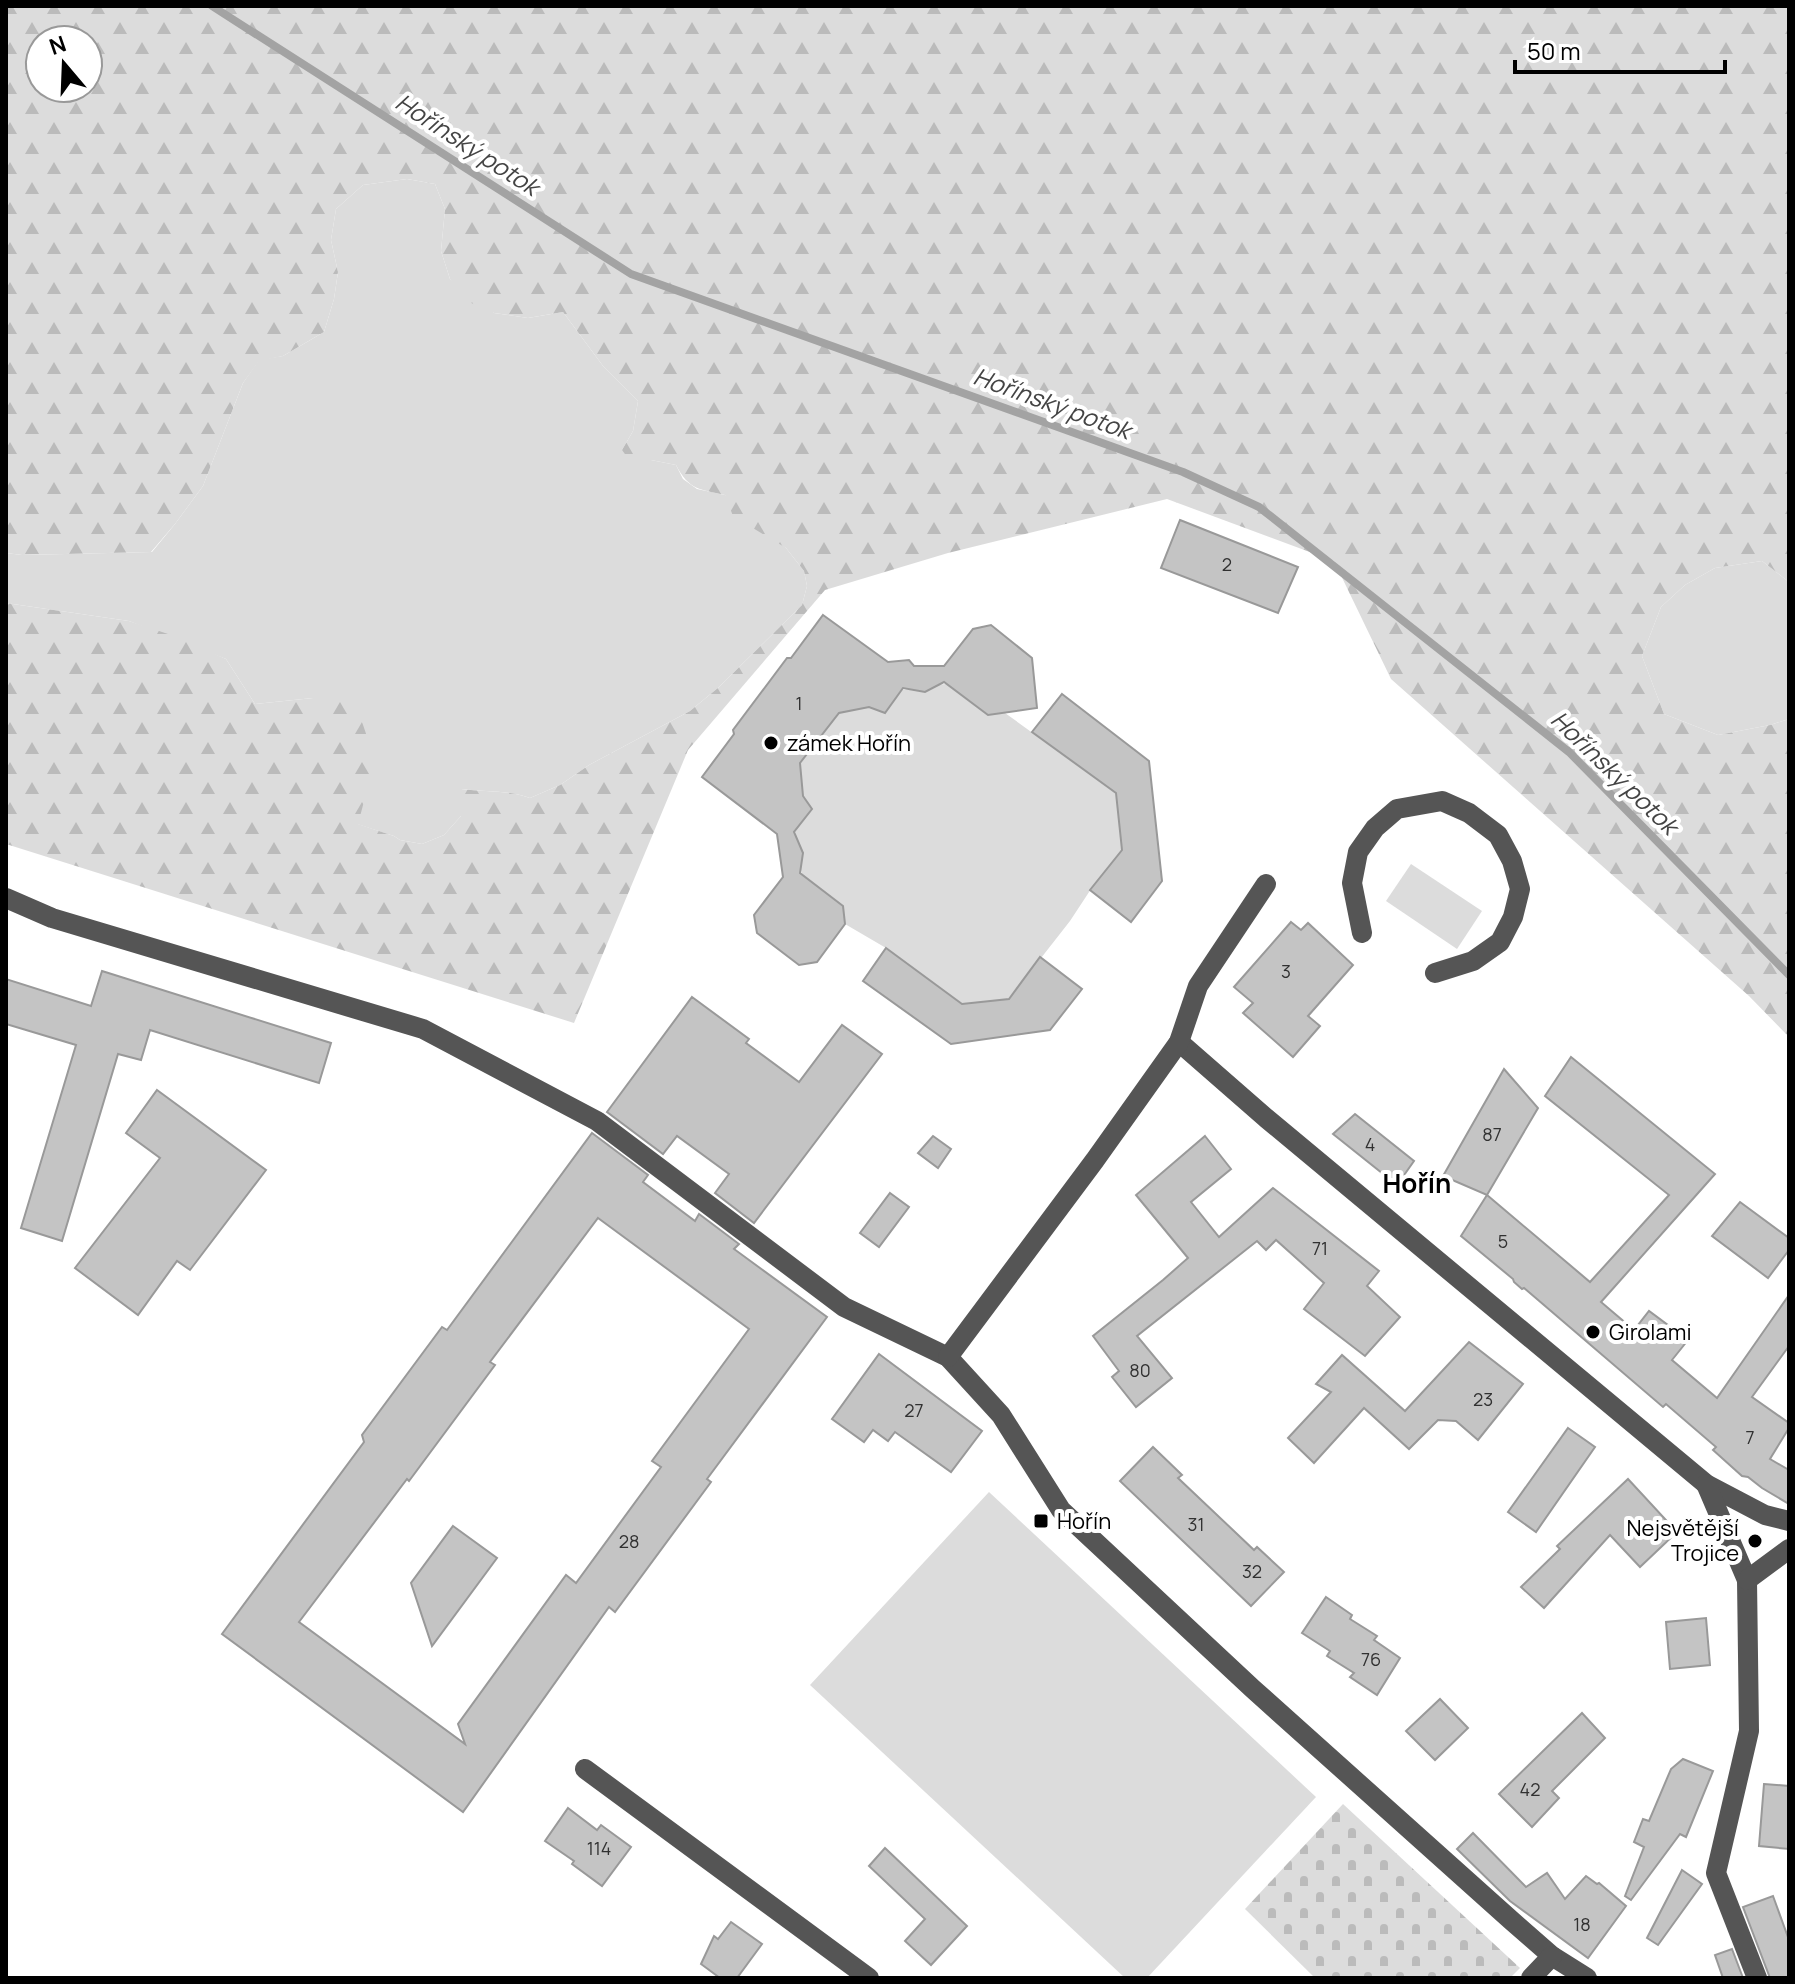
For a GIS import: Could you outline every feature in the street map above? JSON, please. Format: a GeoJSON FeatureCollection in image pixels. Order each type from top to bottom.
{"type":"FeatureCollection","features":[{"type":"Feature","properties":{"kind":"street"},"geometry":{"type":"LineString","coordinates":[[1362,933],[1352,883],[1358,852],[1375,828],[1397,809],[1442,801],[1469,813],[1498,835],[1512,861],[1520,889],[1513,917],[1500,942],[1473,961],[1435,973]]}},
{"type":"Feature","properties":{"kind":"street"},"geometry":{"type":"LineString","coordinates":[[948,1357],[1086,1173],[1179,1042],[1198,986],[1266,884]]}},
{"type":"Feature","properties":{"kind":"street"},"geometry":{"type":"LineString","coordinates":[[6,898],[52,918],[423,1029],[597,1121],[844,1307],[948,1357],[1001,1415],[1061,1510],[1512,1921],[1552,1956],[1587,1978]]}},
{"type":"Feature","properties":{"kind":"street"},"geometry":{"type":"LineString","coordinates":[[1179,1042],[1706,1484],[1765,1515],[1789,1521]]}},
{"type":"Feature","properties":{"kind":"street"},"geometry":{"type":"LineString","coordinates":[[1706,1484],[1747,1580],[1749,1731],[1716,1873],[1757,1978]]}},
{"type":"Feature","properties":{"kind":"street"},"geometry":{"type":"LineString","coordinates":[[1747,1580],[1789,1549]]}},
{"type":"Feature","properties":{"kind":"street"},"geometry":{"type":"LineString","coordinates":[[585,1769],[869,1978]]}},
{"type":"Feature","properties":{"kind":"street"},"geometry":{"type":"LineString","coordinates":[[1531,1978],[1552,1956]]}},
{"type":"Feature","properties":{"kind":"green space"},"geometry":{"type":"Polygon","coordinates":[[[6,6],[1789,6],[1789,582],[1762,561],[1715,568],[1685,585],[1661,607],[1642,656],[1664,714],[1718,735],[1789,719],[1789,1037],[1749,996],[1391,679],[1334,561],[1167,499],[948,553],[825,590],[688,750],[574,1023],[6,844],[6,603],[129,621],[177,637],[226,659],[255,704],[313,698],[344,701],[361,719],[375,760],[358,824],[400,840],[422,844],[444,835],[461,816],[461,789],[505,792],[530,798],[560,785],[589,765],[690,711],[719,687],[802,605],[807,586],[804,571],[786,548],[733,516],[725,495],[690,484],[676,465],[651,460],[630,461],[622,450],[633,431],[638,401],[603,366],[563,312],[528,318],[494,313],[469,302],[450,279],[441,251],[445,209],[435,184],[407,179],[363,185],[336,209],[331,240],[338,272],[324,332],[283,356],[259,361],[243,383],[203,486],[151,552],[6,553],[6,6]]]}},
{"type":"Feature","properties":{"kind":"green space"},"geometry":{"type":"Polygon","coordinates":[[[407,179],[435,184],[445,209],[441,251],[450,279],[494,313],[528,318],[563,312],[603,366],[638,401],[633,431],[622,450],[676,465],[683,479],[697,489],[725,495],[786,548],[804,571],[807,586],[802,605],[719,687],[690,711],[589,765],[560,785],[530,798],[505,792],[462,789],[461,816],[444,835],[422,844],[400,840],[357,824],[313,698],[255,704],[226,659],[129,621],[6,603],[6,553],[152,552],[203,486],[243,383],[259,360],[283,356],[324,332],[338,272],[331,240],[336,209],[363,185],[407,179]]]}},
{"type":"Feature","properties":{"kind":"green space"},"geometry":{"type":"Polygon","coordinates":[[[1762,561],[1789,582],[1789,719],[1718,735],[1664,714],[1642,656],[1661,607],[1685,585],[1715,568],[1762,561]]]}},
{"type":"Feature","properties":{"kind":"green space"},"geometry":{"type":"Polygon","coordinates":[[[946,684],[988,715],[1005,713],[1116,793],[1122,850],[1009,999],[962,1004],[886,948],[845,924],[843,906],[802,875],[800,864],[803,853],[795,831],[812,809],[791,772],[844,704],[854,710],[869,707],[885,713],[902,690],[925,692],[935,685],[946,684]]]}},
{"type":"Feature","properties":{"kind":"green space"},"geometry":{"type":"Polygon","coordinates":[[[1411,864],[1482,911],[1457,949],[1386,901],[1411,864]]]}},
{"type":"Feature","properties":{"kind":"green space"},"geometry":{"type":"Polygon","coordinates":[[[989,1492],[1316,1797],[1147,1978],[1125,1978],[810,1685],[989,1492]]]}},
{"type":"Feature","properties":{"kind":"green space"},"geometry":{"type":"Polygon","coordinates":[[[1343,1804],[1520,1968],[1510,1978],[1315,1978],[1245,1909],[1343,1804]]]}},
{"type":"Feature","properties":{"kind":"building"},"geometry":{"type":"Polygon","coordinates":[[[1180,520],[1298,567],[1278,613],[1161,568],[1180,520]]]}},
{"type":"Feature","properties":{"kind":"building","name":"zámek Hořín"},"geometry":{"type":"Polygon","coordinates":[[[823,615],[888,662],[909,660],[914,666],[944,666],[973,629],[991,625],[1032,658],[1037,708],[988,715],[944,682],[925,692],[903,688],[885,713],[869,707],[839,713],[800,763],[803,796],[812,809],[794,832],[803,853],[800,873],[843,906],[845,924],[817,962],[799,965],[757,933],[754,915],[783,877],[777,834],[702,777],[734,734],[733,730],[823,615]]]}},
{"type":"Feature","properties":{"kind":"building"},"geometry":{"type":"Polygon","coordinates":[[[1062,694],[1149,761],[1162,881],[1131,922],[1090,890],[1122,850],[1116,793],[1032,732],[1062,694]]]}},
{"type":"Feature","properties":{"kind":"building"},"geometry":{"type":"Polygon","coordinates":[[[1291,922],[1301,930],[1308,923],[1353,965],[1308,1016],[1320,1026],[1293,1057],[1243,1013],[1253,1003],[1234,987],[1291,922]]]}},
{"type":"Feature","properties":{"kind":"building"},"geometry":{"type":"Polygon","coordinates":[[[886,948],[962,1004],[1009,999],[1040,957],[1082,989],[1050,1030],[951,1044],[863,981],[886,948]]]}},
{"type":"Feature","properties":{"kind":"building"},"geometry":{"type":"Polygon","coordinates":[[[102,971],[331,1043],[319,1083],[150,1030],[141,1060],[118,1054],[62,1241],[21,1228],[76,1045],[6,1024],[6,979],[91,1006],[102,971]]]}},
{"type":"Feature","properties":{"kind":"building"},"geometry":{"type":"Polygon","coordinates":[[[692,997],[749,1039],[746,1043],[799,1082],[842,1025],[882,1054],[754,1223],[715,1193],[729,1174],[677,1136],[663,1154],[607,1112],[692,997]]]}},
{"type":"Feature","properties":{"kind":"building"},"geometry":{"type":"Polygon","coordinates":[[[1571,1057],[1715,1174],[1601,1302],[1634,1330],[1649,1311],[1688,1340],[1672,1360],[1717,1398],[1789,1295],[1789,1346],[1752,1397],[1789,1423],[1770,1459],[1789,1470],[1789,1504],[1742,1476],[1713,1450],[1716,1447],[1666,1404],[1663,1407],[1461,1236],[1487,1195],[1590,1282],[1669,1195],[1545,1096],[1571,1057]]]}},
{"type":"Feature","properties":{"kind":"building"},"geometry":{"type":"Polygon","coordinates":[[[1504,1069],[1538,1108],[1487,1195],[1443,1176],[1504,1069]]]}},
{"type":"Feature","properties":{"kind":"building"},"geometry":{"type":"Polygon","coordinates":[[[157,1090],[266,1170],[190,1270],[177,1261],[138,1315],[75,1268],[160,1158],[126,1133],[157,1090]]]}},
{"type":"Feature","properties":{"kind":"building"},"geometry":{"type":"Polygon","coordinates":[[[1355,1114],[1414,1161],[1397,1185],[1333,1134],[1355,1114]]]}},
{"type":"Feature","properties":{"kind":"building"},"geometry":{"type":"Polygon","coordinates":[[[592,1133],[648,1175],[643,1182],[695,1221],[699,1214],[739,1244],[734,1249],[827,1317],[707,1479],[711,1482],[615,1612],[609,1607],[463,1812],[222,1634],[364,1442],[362,1435],[442,1327],[447,1330],[592,1133]],[[598,1218],[490,1362],[495,1365],[299,1622],[465,1744],[458,1724],[566,1575],[576,1583],[661,1467],[652,1461],[749,1329],[598,1218]]]}},
{"type":"Feature","properties":{"kind":"building"},"geometry":{"type":"Polygon","coordinates":[[[933,1136],[951,1149],[938,1168],[918,1153],[933,1136]]]}},
{"type":"Feature","properties":{"kind":"building"},"geometry":{"type":"Polygon","coordinates":[[[1205,1136],[1231,1169],[1191,1202],[1219,1237],[1273,1188],[1379,1271],[1367,1286],[1400,1317],[1365,1356],[1304,1309],[1324,1283],[1276,1240],[1266,1250],[1257,1241],[1137,1336],[1172,1378],[1136,1407],[1112,1377],[1119,1371],[1093,1336],[1188,1258],[1136,1195],[1205,1136]]]}},
{"type":"Feature","properties":{"kind":"building"},"geometry":{"type":"Polygon","coordinates":[[[890,1193],[909,1207],[879,1247],[860,1233],[890,1193]]]}},
{"type":"Feature","properties":{"kind":"building"},"geometry":{"type":"Polygon","coordinates":[[[1740,1202],[1789,1238],[1789,1250],[1768,1278],[1712,1236],[1740,1202]]]}},
{"type":"Feature","properties":{"kind":"building"},"geometry":{"type":"Polygon","coordinates":[[[1469,1342],[1523,1384],[1478,1440],[1456,1421],[1438,1420],[1409,1449],[1364,1408],[1314,1463],[1288,1438],[1331,1392],[1316,1384],[1342,1355],[1405,1411],[1469,1342]]]}},
{"type":"Feature","properties":{"kind":"building"},"geometry":{"type":"Polygon","coordinates":[[[879,1354],[982,1431],[951,1472],[895,1432],[888,1441],[873,1430],[864,1442],[832,1419],[879,1354]]]}},
{"type":"Feature","properties":{"kind":"building"},"geometry":{"type":"Polygon","coordinates":[[[1568,1428],[1595,1447],[1536,1532],[1508,1512],[1568,1428]]]}},
{"type":"Feature","properties":{"kind":"building"},"geometry":{"type":"Polygon","coordinates":[[[1153,1447],[1182,1475],[1178,1478],[1254,1550],[1257,1547],[1284,1572],[1251,1606],[1120,1481],[1153,1447]]]}},
{"type":"Feature","properties":{"kind":"building"},"geometry":{"type":"Polygon","coordinates":[[[1628,1479],[1677,1532],[1640,1567],[1610,1535],[1544,1608],[1521,1587],[1560,1549],[1557,1546],[1628,1479]]]}},
{"type":"Feature","properties":{"kind":"building"},"geometry":{"type":"Polygon","coordinates":[[[453,1526],[497,1558],[432,1646],[411,1583],[453,1526]]]}},
{"type":"Feature","properties":{"kind":"building"},"geometry":{"type":"Polygon","coordinates":[[[1326,1597],[1352,1615],[1350,1619],[1377,1636],[1374,1640],[1400,1658],[1377,1695],[1350,1677],[1354,1673],[1327,1656],[1330,1651],[1302,1633],[1326,1597]]]}},
{"type":"Feature","properties":{"kind":"building"},"geometry":{"type":"Polygon","coordinates":[[[1706,1618],[1710,1665],[1670,1669],[1666,1622],[1706,1618]]]}},
{"type":"Feature","properties":{"kind":"building"},"geometry":{"type":"Polygon","coordinates":[[[1440,1699],[1468,1728],[1435,1760],[1406,1731],[1440,1699]]]}},
{"type":"Feature","properties":{"kind":"building"},"geometry":{"type":"Polygon","coordinates":[[[1582,1713],[1605,1738],[1552,1791],[1559,1798],[1532,1827],[1499,1794],[1582,1713]]]}},
{"type":"Feature","properties":{"kind":"building"},"geometry":{"type":"Polygon","coordinates":[[[1683,1759],[1713,1771],[1686,1837],[1680,1834],[1631,1900],[1625,1896],[1644,1847],[1634,1842],[1643,1819],[1649,1821],[1671,1769],[1683,1759]]]}},
{"type":"Feature","properties":{"kind":"building"},"geometry":{"type":"Polygon","coordinates":[[[1764,1784],[1789,1786],[1789,1849],[1759,1846],[1764,1784]]]}},
{"type":"Feature","properties":{"kind":"building"},"geometry":{"type":"Polygon","coordinates":[[[568,1808],[597,1830],[601,1825],[631,1847],[602,1886],[545,1841],[568,1808]]]}},
{"type":"Feature","properties":{"kind":"building"},"geometry":{"type":"Polygon","coordinates":[[[1473,1833],[1526,1887],[1547,1873],[1565,1899],[1586,1876],[1626,1906],[1588,1958],[1510,1901],[1457,1849],[1473,1833]]]}},
{"type":"Feature","properties":{"kind":"building"},"geometry":{"type":"Polygon","coordinates":[[[885,1848],[967,1926],[931,1965],[905,1941],[925,1919],[869,1866],[885,1848]]]}},
{"type":"Feature","properties":{"kind":"building"},"geometry":{"type":"Polygon","coordinates":[[[1682,1870],[1702,1884],[1658,1945],[1647,1938],[1682,1870]]]}},
{"type":"Feature","properties":{"kind":"building"},"geometry":{"type":"Polygon","coordinates":[[[1773,1896],[1789,1940],[1789,1978],[1770,1978],[1743,1907],[1773,1896]]]}},
{"type":"Feature","properties":{"kind":"building"},"geometry":{"type":"Polygon","coordinates":[[[731,1922],[762,1944],[737,1978],[720,1978],[701,1964],[714,1936],[718,1939],[731,1922]]]}},
{"type":"Feature","properties":{"kind":"building"},"geometry":{"type":"Polygon","coordinates":[[[1732,1949],[1743,1978],[1723,1978],[1715,1955],[1732,1949]]]}},
{"type":"Feature","properties":{"kind":"waterway","name":"Hořínský potok"},"geometry":{"type":"LineString","coordinates":[[212,6],[631,274],[1183,472],[1259,507],[1569,752],[1789,975]]}},
{"type":"Feature","properties":{"kind":"place","name":"zámek Hořín"},"geometry":{"type":"Point","coordinates":[771,743]}},
{"type":"Feature","properties":{"kind":"place","name":"Girolami"},"geometry":{"type":"Point","coordinates":[1593,1332]}},
{"type":"Feature","properties":{"kind":"place","name":"Hořín"},"geometry":{"type":"Point","coordinates":[1041,1521]}},
{"type":"Feature","properties":{"kind":"place","name":"Nejsvětější Trojice"},"geometry":{"type":"Point","coordinates":[1755,1541]}},
{"type":"Feature","properties":{"kind":"district","name":"Hořín"},"geometry":{"type":"Point","coordinates":[1417,1184]}}]}
